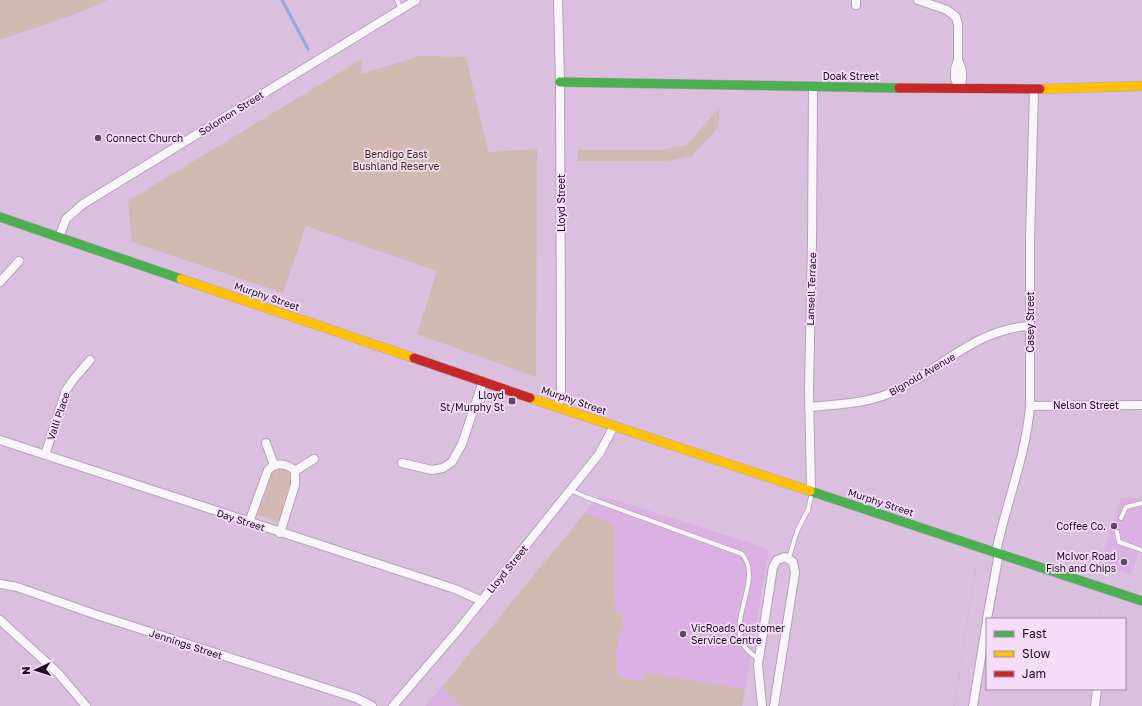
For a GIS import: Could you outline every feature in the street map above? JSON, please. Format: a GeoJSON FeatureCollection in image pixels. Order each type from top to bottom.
{"type":"FeatureCollection","features":[{"type":"Feature","properties":{"kind":"street","name":"Solomon Street"},"geometry":{"type":"LineString","coordinates":[[59,237],[66,219],[83,204],[416,0]]}},
{"type":"Feature","properties":{"kind":"street","name":"Lloyd Street"},"geometry":{"type":"LineString","coordinates":[[558,0],[560,82],[561,375],[561,391],[558,406]]}},
{"type":"Feature","properties":{"kind":"street"},"geometry":{"type":"LineString","coordinates":[[918,0],[947,10],[956,17],[958,25],[958,60],[962,74],[959,88]]}},
{"type":"Feature","properties":{"kind":"street","name":"Doak Street"},"geometry":{"type":"LineString","coordinates":[[560,82],[813,88],[1034,89],[1142,86]]}},
{"type":"Feature","properties":{"kind":"street","name":"Lansell Terrace"},"geometry":{"type":"LineString","coordinates":[[811,491],[809,407],[813,88]]}},
{"type":"Feature","properties":{"kind":"street","name":"Casey Street"},"geometry":{"type":"LineString","coordinates":[[987,618],[998,553],[1022,457],[1030,406],[1034,89]]}},
{"type":"Feature","properties":{"kind":"street","name":"Murphy Street"},"geometry":{"type":"LineString","coordinates":[[0,217],[614,426],[1142,600]]}},
{"type":"Feature","properties":{"kind":"street"},"geometry":{"type":"LineString","coordinates":[[0,282],[19,261]]}},
{"type":"Feature","properties":{"kind":"street","name":"Bignold Avenue"},"geometry":{"type":"LineString","coordinates":[[809,407],[861,402],[885,395],[934,368],[992,332],[1008,328],[1030,326]]}},
{"type":"Feature","properties":{"kind":"street","name":"Valli Place"},"geometry":{"type":"LineString","coordinates":[[45,455],[66,390],[90,360]]}},
{"type":"Feature","properties":{"kind":"street"},"geometry":{"type":"LineString","coordinates":[[402,463],[432,470],[443,468],[452,462],[462,444],[483,381]]}},
{"type":"Feature","properties":{"kind":"street","name":"Nelson Street"},"geometry":{"type":"LineString","coordinates":[[1030,406],[1142,405]]}},
{"type":"Feature","properties":{"kind":"street","name":"Lloyd Street"},"geometry":{"type":"LineString","coordinates":[[392,706],[482,601],[599,454],[614,426]]}},
{"type":"Feature","properties":{"kind":"street","name":"Day Street"},"geometry":{"type":"LineString","coordinates":[[0,440],[265,528],[455,588],[482,601]]}},
{"type":"Feature","properties":{"kind":"street"},"geometry":{"type":"LineString","coordinates":[[266,443],[274,465]]}},
{"type":"Feature","properties":{"kind":"street"},"geometry":{"type":"LineString","coordinates":[[295,471],[314,459]]}},
{"type":"Feature","properties":{"kind":"street"},"geometry":{"type":"LineString","coordinates":[[249,522],[266,474],[270,468],[274,465],[284,465],[295,471]]}},
{"type":"Feature","properties":{"kind":"street"},"geometry":{"type":"LineString","coordinates":[[280,532],[295,485],[295,471]]}},
{"type":"Feature","properties":{"kind":"street"},"geometry":{"type":"LineString","coordinates":[[762,706],[758,674],[758,660],[774,564],[781,558],[789,558],[794,564],[795,573],[774,706]]}},
{"type":"Feature","properties":{"kind":"street","name":"Jennings Street"},"geometry":{"type":"LineString","coordinates":[[0,584],[17,587],[97,615],[356,698],[372,706]]}},
{"type":"Feature","properties":{"kind":"street"},"geometry":{"type":"LineString","coordinates":[[0,620],[58,673],[86,706]]}},
{"type":"Feature","properties":{"kind":"street","name":"Casey Street"},"geometry":{"type":"LineString","coordinates":[[973,706],[986,626]]}},
{"type":"Feature","properties":{"kind":"street"},"geometry":{"type":"LineString","coordinates":[[1095,706],[1097,690]]}},
{"type":"Feature","properties":{"kind":"lane"},"geometry":{"type":"LineString","coordinates":[[397,0],[402,8]]}},
{"type":"Feature","properties":{"kind":"lane"},"geometry":{"type":"LineString","coordinates":[[570,490],[742,554],[748,562],[749,571],[740,627],[740,637],[745,648],[758,660]]}},
{"type":"Feature","properties":{"kind":"lane"},"geometry":{"type":"LineString","coordinates":[[789,558],[796,531],[808,510],[811,491]]}},
{"type":"Feature","properties":{"kind":"lane"},"geometry":{"type":"LineString","coordinates":[[1121,518],[1126,507],[1142,503]]}},
{"type":"Feature","properties":{"kind":"lane"},"geometry":{"type":"LineString","coordinates":[[1116,532],[1119,542],[1142,550]]}},
{"type":"Feature","properties":{"kind":"path"},"geometry":{"type":"LineString","coordinates":[[265,528],[272,494],[277,482],[274,465]]}},
{"type":"Feature","properties":{"kind":"path"},"geometry":{"type":"LineString","coordinates":[[954,706],[976,566]]}},
{"type":"Feature","properties":{"kind":"path"},"geometry":{"type":"LineString","coordinates":[[1099,606],[1100,618]]}},
{"type":"Feature","properties":{"kind":"shaded area"},"geometry":{"type":"Polygon","coordinates":[[[600,495],[769,549],[745,689],[645,673],[643,681],[618,677],[616,653],[623,617],[615,611],[614,525],[585,513],[600,495]]]}},
{"type":"Feature","properties":{"kind":"shaded area"},"geometry":{"type":"Polygon","coordinates":[[[1121,498],[1141,498],[1142,504],[1142,542],[1131,575],[1099,564],[1121,498]]]}},
{"type":"Feature","properties":{"kind":"shaded area"},"geometry":{"type":"Polygon","coordinates":[[[442,687],[461,706],[425,706],[442,687]]]}},
{"type":"Feature","properties":{"kind":"green space"},"geometry":{"type":"Polygon","coordinates":[[[0,0],[108,0],[78,13],[0,40],[0,0]]]}},
{"type":"Feature","properties":{"kind":"green space","name":"Bendigo East Bushland Reserve"},"geometry":{"type":"Polygon","coordinates":[[[420,56],[466,57],[488,152],[537,149],[536,377],[417,334],[437,271],[306,226],[283,293],[132,242],[128,201],[362,59],[361,74],[420,56]]]}},
{"type":"Feature","properties":{"kind":"green space"},"geometry":{"type":"Polygon","coordinates":[[[719,108],[719,126],[692,156],[667,161],[578,161],[578,150],[660,150],[687,145],[719,108]]]}},
{"type":"Feature","properties":{"kind":"green space"},"geometry":{"type":"Polygon","coordinates":[[[282,468],[292,476],[292,487],[288,488],[283,504],[283,514],[277,522],[258,515],[257,508],[263,503],[269,482],[267,478],[271,472],[282,468]]]}},
{"type":"Feature","properties":{"kind":"green space"},"geometry":{"type":"Polygon","coordinates":[[[585,513],[614,524],[615,611],[623,617],[616,653],[618,677],[643,681],[644,673],[745,689],[742,706],[461,706],[442,687],[585,513]]]}},
{"type":"Feature","properties":{"kind":"waterway"},"geometry":{"type":"LineString","coordinates":[[282,0],[308,49]]}},
{"type":"Feature","properties":{"kind":"traffic: fast"},"geometry":{"type":"LineString","coordinates":[[560,82],[899,88]]}},
{"type":"Feature","properties":{"kind":"traffic: fast"},"geometry":{"type":"LineString","coordinates":[[0,217],[181,279]]}},
{"type":"Feature","properties":{"kind":"traffic: fast"},"geometry":{"type":"LineString","coordinates":[[810,491],[1142,601]]}},
{"type":"Feature","properties":{"kind":"traffic: slow"},"geometry":{"type":"LineString","coordinates":[[1040,89],[1142,86]]}},
{"type":"Feature","properties":{"kind":"traffic: slow"},"geometry":{"type":"LineString","coordinates":[[181,279],[414,358]]}},
{"type":"Feature","properties":{"kind":"traffic: slow"},"geometry":{"type":"LineString","coordinates":[[530,398],[810,491]]}},
{"type":"Feature","properties":{"kind":"traffic: jam"},"geometry":{"type":"LineString","coordinates":[[899,88],[1040,89]]}},
{"type":"Feature","properties":{"kind":"traffic: jam"},"geometry":{"type":"LineString","coordinates":[[414,358],[530,398]]}},
{"type":"Feature","properties":{"kind":"place","name":"Connect Church"},"geometry":{"type":"Point","coordinates":[98,138]}},
{"type":"Feature","properties":{"kind":"place","name":"Lloyd St/Murphy St"},"geometry":{"type":"Point","coordinates":[512,401]}},
{"type":"Feature","properties":{"kind":"place","name":"Coffee Co."},"geometry":{"type":"Point","coordinates":[1114,526]}},
{"type":"Feature","properties":{"kind":"place","name":"McIvor Road Fish and Chips"},"geometry":{"type":"Point","coordinates":[1124,562]}},
{"type":"Feature","properties":{"kind":"place","name":"VicRoads Customer Service Centre"},"geometry":{"type":"Point","coordinates":[683,634]}}]}
